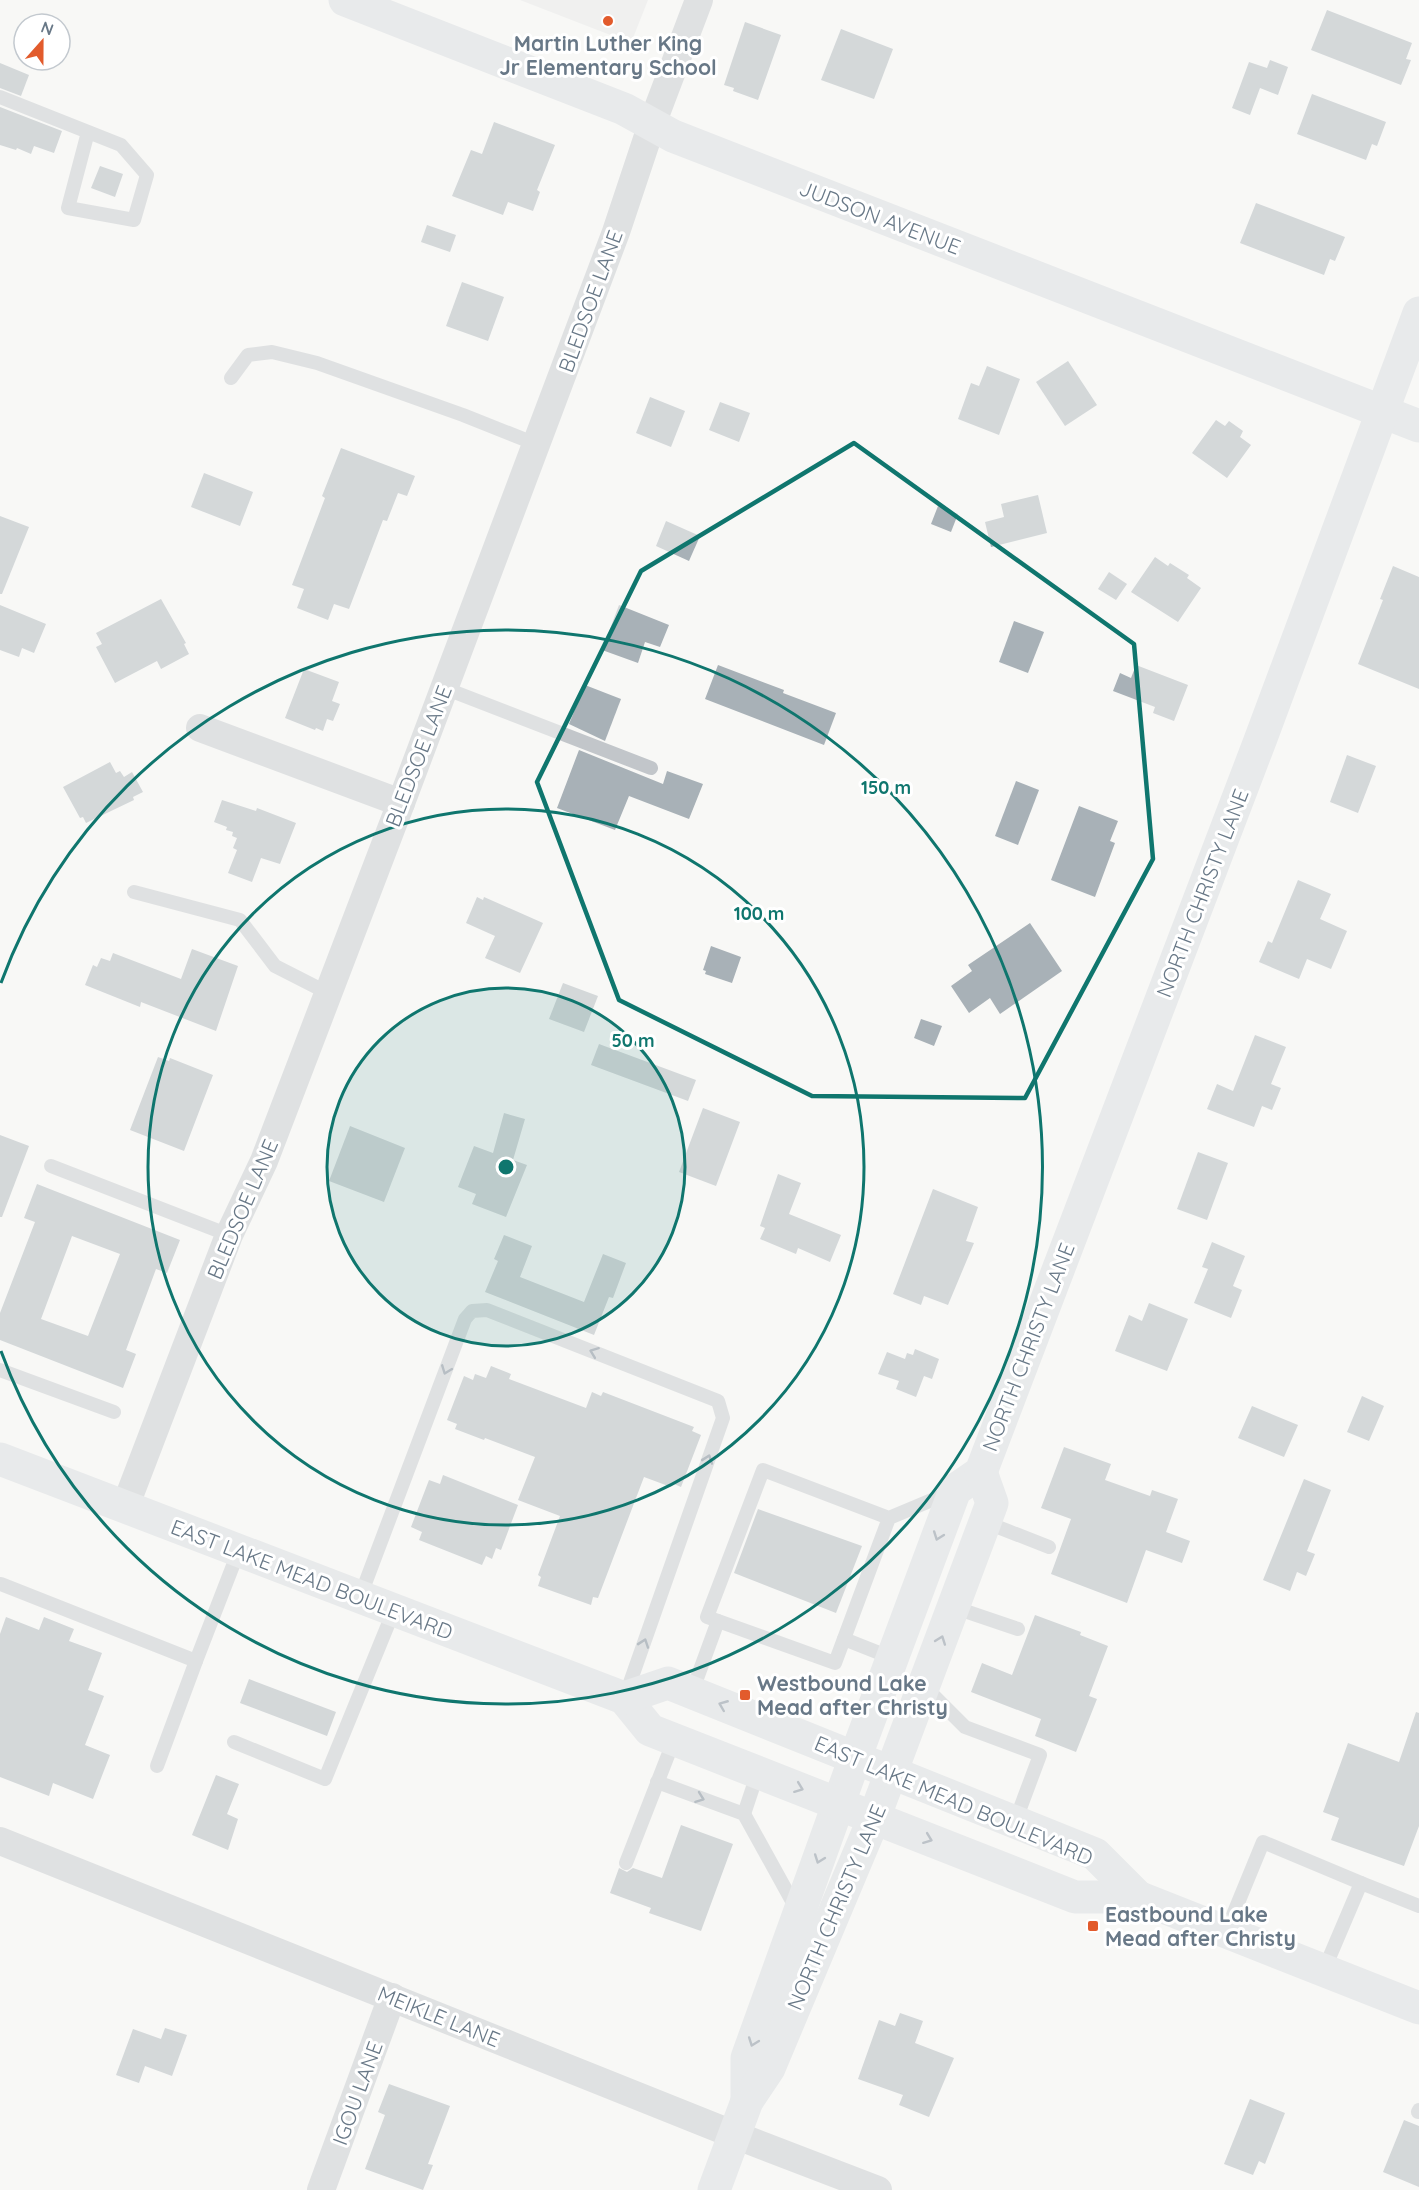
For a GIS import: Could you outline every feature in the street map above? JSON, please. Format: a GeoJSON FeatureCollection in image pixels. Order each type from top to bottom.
{"type":"FeatureCollection","features":[{"type":"Feature","properties":{"kind":"street","name":"JUDSON AVENUE"},"geometry":{"type":"LineString","coordinates":[[345,0],[624,109],[673,136],[1419,426]]}},
{"type":"Feature","properties":{"kind":"street","name":"BLEDSOE LANE"},"geometry":{"type":"LineString","coordinates":[[125,1507],[229,1235],[264,1161],[401,803],[616,232],[652,124],[699,0]]}},
{"type":"Feature","properties":{"kind":"street","name":"NORTH CHRISTY LANE"},"geometry":{"type":"LineString","coordinates":[[747,2101],[747,2058],[855,1758],[893,1658],[968,1481],[1252,760],[1419,313]]}},
{"type":"Feature","properties":{"kind":"street"},"geometry":{"type":"LineString","coordinates":[[200,728],[401,803]]}},
{"type":"Feature","properties":{"kind":"street","name":"EAST LAKE MEAD BOULEVARD"},"geometry":{"type":"LineString","coordinates":[[0,1459],[624,1698],[650,1730],[1075,1897],[1138,1897],[1419,2008]]}},
{"type":"Feature","properties":{"kind":"street","name":"NORTH CHRISTY LANE"},"geometry":{"type":"LineString","coordinates":[[714,2190],[747,2101],[769,2068],[874,1818],[992,1503],[968,1481]]}},
{"type":"Feature","properties":{"kind":"street","name":"EAST LAKE MEAD BOULEVARD"},"geometry":{"type":"LineString","coordinates":[[624,1698],[668,1683],[692,1692],[1095,1854],[1138,1897]]}},
{"type":"Feature","properties":{"kind":"street","name":"MEIKLE LANE"},"geometry":{"type":"LineString","coordinates":[[0,1841],[878,2190]]}},
{"type":"Feature","properties":{"kind":"street","name":"IGOU LANE"},"geometry":{"type":"LineString","coordinates":[[321,2190],[392,1997]]}},
{"type":"Feature","properties":{"kind":"lane"},"geometry":{"type":"LineString","coordinates":[[0,97],[121,145],[147,175],[134,220],[68,208],[88,132]]}},
{"type":"Feature","properties":{"kind":"lane"},"geometry":{"type":"LineString","coordinates":[[231,378],[249,355],[272,352],[316,363],[536,444]]}},
{"type":"Feature","properties":{"kind":"lane"},"geometry":{"type":"LineString","coordinates":[[444,688],[651,768]]}},
{"type":"Feature","properties":{"kind":"lane"},"geometry":{"type":"LineString","coordinates":[[134,892],[240,920],[275,966],[328,993]]}},
{"type":"Feature","properties":{"kind":"lane"},"geometry":{"type":"LineString","coordinates":[[51,1166],[229,1235]]}},
{"type":"Feature","properties":{"kind":"lane"},"geometry":{"type":"LineString","coordinates":[[360,1597],[465,1318],[472,1311],[487,1310],[498,1314],[718,1401],[722,1409],[723,1418],[624,1698]]}},
{"type":"Feature","properties":{"kind":"lane"},"geometry":{"type":"LineString","coordinates":[[0,1370],[114,1412]]}},
{"type":"Feature","properties":{"kind":"lane"},"geometry":{"type":"LineString","coordinates":[[889,1518],[763,1470],[707,1617],[835,1663],[889,1518],[968,1481]]}},
{"type":"Feature","properties":{"kind":"lane"},"geometry":{"type":"LineString","coordinates":[[985,1522],[1049,1547]]}},
{"type":"Feature","properties":{"kind":"lane"},"geometry":{"type":"LineString","coordinates":[[157,1766],[238,1550]]}},
{"type":"Feature","properties":{"kind":"lane"},"geometry":{"type":"LineString","coordinates":[[2,1584],[196,1661]]}},
{"type":"Feature","properties":{"kind":"lane"},"geometry":{"type":"LineString","coordinates":[[953,1607],[1018,1629]]}},
{"type":"Feature","properties":{"kind":"lane"},"geometry":{"type":"LineString","coordinates":[[234,1742],[325,1779],[394,1610]]}},
{"type":"Feature","properties":{"kind":"lane"},"geometry":{"type":"LineString","coordinates":[[692,1692],[718,1621]]}},
{"type":"Feature","properties":{"kind":"lane"},"geometry":{"type":"LineString","coordinates":[[844,1639],[893,1658]]}},
{"type":"Feature","properties":{"kind":"lane"},"geometry":{"type":"LineString","coordinates":[[924,1686],[965,1727],[1040,1755],[1014,1822]]}},
{"type":"Feature","properties":{"kind":"lane"},"geometry":{"type":"LineString","coordinates":[[626,1863],[674,1740]]}},
{"type":"Feature","properties":{"kind":"lane"},"geometry":{"type":"LineString","coordinates":[[744,1814],[758,1772]]}},
{"type":"Feature","properties":{"kind":"lane"},"geometry":{"type":"LineString","coordinates":[[657,1782],[744,1814],[799,1915]]}},
{"type":"Feature","properties":{"kind":"lane"},"geometry":{"type":"LineString","coordinates":[[1226,1932],[1263,1842],[1419,1906]]}},
{"type":"Feature","properties":{"kind":"lane"},"geometry":{"type":"LineString","coordinates":[[1324,1970],[1361,1883]]}},
{"type":"Feature","properties":{"kind":"highlighted area"},"geometry":{"type":"Polygon","coordinates":[[[854,443],[1134,644],[1153,859],[1025,1098],[812,1096],[619,1000],[537,782],[641,571],[854,443]]]}},
{"type":"Feature","properties":{"kind":"shaded area","name":"Martin Luther King Jr Elementary School"},"geometry":{"type":"Polygon","coordinates":[[[520,0],[648,0],[631,43],[520,0]]]}},
{"type":"Feature","properties":{"kind":"building"},"geometry":{"type":"Polygon","coordinates":[[[1327,10],[1412,43],[1406,59],[1411,60],[1401,85],[1311,50],[1327,10]]]}},
{"type":"Feature","properties":{"kind":"building"},"geometry":{"type":"Polygon","coordinates":[[[745,22],[781,35],[758,100],[733,91],[734,88],[724,85],[745,22]]]}},
{"type":"Feature","properties":{"kind":"building"},"geometry":{"type":"Polygon","coordinates":[[[841,29],[893,49],[874,99],[821,80],[841,29]]]}},
{"type":"Feature","properties":{"kind":"building"},"geometry":{"type":"Polygon","coordinates":[[[1270,60],[1288,67],[1278,95],[1260,88],[1250,115],[1232,108],[1249,62],[1267,68],[1270,60]]]}},
{"type":"Feature","properties":{"kind":"building"},"geometry":{"type":"Polygon","coordinates":[[[0,63],[12,68],[12,72],[29,75],[21,96],[0,88],[0,63]]]}},
{"type":"Feature","properties":{"kind":"building"},"geometry":{"type":"Polygon","coordinates":[[[1312,94],[1386,122],[1377,146],[1372,144],[1366,160],[1297,134],[1312,94]]]}},
{"type":"Feature","properties":{"kind":"building"},"geometry":{"type":"Polygon","coordinates":[[[0,107],[62,131],[54,153],[34,146],[31,154],[17,148],[16,150],[0,145],[0,107]]]}},
{"type":"Feature","properties":{"kind":"building"},"geometry":{"type":"Polygon","coordinates":[[[494,122],[555,145],[537,190],[540,192],[533,211],[508,202],[503,215],[452,196],[471,150],[482,154],[494,122]]]}},
{"type":"Feature","properties":{"kind":"building"},"geometry":{"type":"Polygon","coordinates":[[[100,166],[123,174],[115,197],[91,188],[100,166]]]}},
{"type":"Feature","properties":{"kind":"building"},"geometry":{"type":"Polygon","coordinates":[[[1256,203],[1345,237],[1335,261],[1330,259],[1324,275],[1240,243],[1256,203]]]}},
{"type":"Feature","properties":{"kind":"building"},"geometry":{"type":"Polygon","coordinates":[[[427,225],[456,235],[450,252],[421,242],[427,225]]]}},
{"type":"Feature","properties":{"kind":"building"},"geometry":{"type":"Polygon","coordinates":[[[462,282],[504,297],[488,341],[446,326],[462,282]]]}},
{"type":"Feature","properties":{"kind":"building"},"geometry":{"type":"Polygon","coordinates":[[[1068,361],[1097,405],[1065,426],[1036,382],[1068,361]]]}},
{"type":"Feature","properties":{"kind":"building"},"geometry":{"type":"Polygon","coordinates":[[[987,366],[1020,379],[999,435],[958,419],[971,383],[979,386],[987,366]]]}},
{"type":"Feature","properties":{"kind":"building"},"geometry":{"type":"Polygon","coordinates":[[[650,397],[685,411],[671,447],[636,433],[650,397]]]}},
{"type":"Feature","properties":{"kind":"building"},"geometry":{"type":"Polygon","coordinates":[[[720,402],[750,413],[739,442],[709,430],[720,402]]]}},
{"type":"Feature","properties":{"kind":"building"},"geometry":{"type":"Polygon","coordinates":[[[1216,420],[1225,426],[1229,421],[1243,431],[1240,437],[1251,445],[1227,478],[1192,453],[1216,420]]]}},
{"type":"Feature","properties":{"kind":"building"},"geometry":{"type":"Polygon","coordinates":[[[341,448],[415,476],[407,496],[398,493],[387,521],[383,520],[349,609],[334,604],[328,620],[297,608],[304,589],[292,585],[341,448]]]}},
{"type":"Feature","properties":{"kind":"building"},"geometry":{"type":"Polygon","coordinates":[[[204,473],[253,492],[240,526],[191,507],[204,473]]]}},
{"type":"Feature","properties":{"kind":"building"},"geometry":{"type":"Polygon","coordinates":[[[1038,495],[1047,533],[991,547],[985,522],[1004,517],[1001,504],[1038,495]]]}},
{"type":"Feature","properties":{"kind":"building"},"geometry":{"type":"Polygon","coordinates":[[[938,506],[958,514],[951,532],[931,524],[938,506]]]}},
{"type":"Feature","properties":{"kind":"building"},"geometry":{"type":"Polygon","coordinates":[[[0,516],[29,527],[2,594],[0,594],[0,516]]]}},
{"type":"Feature","properties":{"kind":"building"},"geometry":{"type":"Polygon","coordinates":[[[666,521],[700,536],[689,561],[656,546],[666,521]]]}},
{"type":"Feature","properties":{"kind":"building"},"geometry":{"type":"Polygon","coordinates":[[[1155,557],[1168,566],[1170,563],[1189,575],[1187,578],[1201,588],[1178,622],[1131,592],[1155,557]]]}},
{"type":"Feature","properties":{"kind":"building"},"geometry":{"type":"Polygon","coordinates":[[[1393,566],[1419,577],[1419,689],[1358,664],[1383,600],[1380,599],[1393,566]]]}},
{"type":"Feature","properties":{"kind":"building"},"geometry":{"type":"Polygon","coordinates":[[[1109,572],[1127,584],[1116,600],[1098,589],[1109,572]]]}},
{"type":"Feature","properties":{"kind":"building"},"geometry":{"type":"Polygon","coordinates":[[[161,599],[186,643],[184,644],[189,654],[161,669],[157,661],[115,683],[96,647],[102,644],[96,633],[161,599]]]}},
{"type":"Feature","properties":{"kind":"building"},"geometry":{"type":"Polygon","coordinates":[[[0,605],[46,624],[34,653],[22,648],[19,657],[0,650],[0,605]]]}},
{"type":"Feature","properties":{"kind":"building"},"geometry":{"type":"Polygon","coordinates":[[[619,605],[669,625],[660,647],[645,642],[638,663],[602,650],[619,605]]]}},
{"type":"Feature","properties":{"kind":"building"},"geometry":{"type":"Polygon","coordinates":[[[1014,621],[1044,632],[1028,673],[999,662],[1014,621]]]}},
{"type":"Feature","properties":{"kind":"building"},"geometry":{"type":"Polygon","coordinates":[[[718,665],[836,713],[824,745],[705,699],[718,665]]]}},
{"type":"Feature","properties":{"kind":"building"},"geometry":{"type":"Polygon","coordinates":[[[1136,665],[1188,685],[1174,721],[1153,713],[1155,707],[1113,691],[1120,673],[1131,678],[1136,665]]]}},
{"type":"Feature","properties":{"kind":"building"},"geometry":{"type":"Polygon","coordinates":[[[304,669],[339,682],[332,701],[340,704],[333,721],[327,719],[323,731],[285,718],[304,669]]]}},
{"type":"Feature","properties":{"kind":"building"},"geometry":{"type":"Polygon","coordinates":[[[585,685],[621,699],[605,741],[569,724],[585,685]]]}},
{"type":"Feature","properties":{"kind":"building"},"geometry":{"type":"Polygon","coordinates":[[[579,750],[663,784],[667,771],[703,784],[689,819],[629,796],[615,830],[557,808],[579,750]]]}},
{"type":"Feature","properties":{"kind":"building"},"geometry":{"type":"Polygon","coordinates":[[[1347,755],[1376,766],[1358,813],[1330,802],[1347,755]]]}},
{"type":"Feature","properties":{"kind":"building"},"geometry":{"type":"Polygon","coordinates":[[[110,762],[116,773],[120,771],[124,777],[132,772],[143,792],[133,797],[134,800],[86,823],[83,817],[80,818],[63,787],[110,762]]]}},
{"type":"Feature","properties":{"kind":"building"},"geometry":{"type":"Polygon","coordinates":[[[1016,781],[1039,790],[1018,845],[995,836],[1016,781]]]}},
{"type":"Feature","properties":{"kind":"building"},"geometry":{"type":"Polygon","coordinates":[[[222,800],[256,811],[257,808],[296,823],[280,864],[261,858],[252,882],[228,873],[237,850],[233,848],[237,838],[232,836],[233,832],[226,830],[227,827],[214,822],[222,800]]]}},
{"type":"Feature","properties":{"kind":"building"},"geometry":{"type":"Polygon","coordinates":[[[1079,806],[1118,821],[1110,841],[1115,843],[1095,897],[1051,880],[1079,806]]]}},
{"type":"Feature","properties":{"kind":"building"},"geometry":{"type":"Polygon","coordinates":[[[1298,880],[1331,894],[1320,919],[1347,931],[1331,969],[1307,959],[1299,979],[1259,962],[1268,941],[1272,943],[1298,880]]]}},
{"type":"Feature","properties":{"kind":"building"},"geometry":{"type":"Polygon","coordinates":[[[477,897],[483,900],[484,897],[543,923],[520,973],[485,958],[495,936],[466,923],[477,897]]]}},
{"type":"Feature","properties":{"kind":"building"},"geometry":{"type":"Polygon","coordinates":[[[1030,923],[1062,971],[1000,1014],[990,998],[969,1013],[951,986],[972,971],[968,965],[1030,923]]]}},
{"type":"Feature","properties":{"kind":"building"},"geometry":{"type":"Polygon","coordinates":[[[711,946],[741,957],[732,983],[705,974],[706,971],[703,970],[711,946]]]}},
{"type":"Feature","properties":{"kind":"building"},"geometry":{"type":"Polygon","coordinates":[[[192,949],[238,966],[216,1031],[141,1002],[140,1007],[85,985],[93,965],[97,967],[101,958],[110,961],[113,953],[181,979],[192,949]]]}},
{"type":"Feature","properties":{"kind":"building"},"geometry":{"type":"Polygon","coordinates":[[[563,983],[598,996],[584,1032],[549,1019],[563,983]]]}},
{"type":"Feature","properties":{"kind":"building"},"geometry":{"type":"Polygon","coordinates":[[[921,1019],[942,1026],[934,1046],[914,1038],[921,1019]]]}},
{"type":"Feature","properties":{"kind":"building"},"geometry":{"type":"Polygon","coordinates":[[[1255,1035],[1286,1047],[1271,1084],[1281,1088],[1272,1110],[1262,1106],[1254,1127],[1207,1109],[1217,1084],[1233,1091],[1255,1035]]]}},
{"type":"Feature","properties":{"kind":"building"},"geometry":{"type":"Polygon","coordinates":[[[599,1044],[696,1080],[688,1101],[591,1065],[599,1044]]]}},
{"type":"Feature","properties":{"kind":"building"},"geometry":{"type":"Polygon","coordinates":[[[158,1057],[169,1061],[170,1058],[213,1075],[184,1151],[130,1130],[158,1057]]]}},
{"type":"Feature","properties":{"kind":"building"},"geometry":{"type":"Polygon","coordinates":[[[703,1108],[740,1122],[716,1186],[679,1172],[703,1108]]]}},
{"type":"Feature","properties":{"kind":"building"},"geometry":{"type":"Polygon","coordinates":[[[504,1113],[525,1119],[513,1160],[527,1165],[506,1217],[472,1204],[476,1194],[458,1187],[474,1146],[493,1153],[504,1113]]]}},
{"type":"Feature","properties":{"kind":"building"},"geometry":{"type":"Polygon","coordinates":[[[350,1126],[405,1148],[384,1202],[329,1181],[350,1126]]]}},
{"type":"Feature","properties":{"kind":"building"},"geometry":{"type":"Polygon","coordinates":[[[0,1135],[29,1146],[2,1217],[0,1217],[0,1135]]]}},
{"type":"Feature","properties":{"kind":"building"},"geometry":{"type":"Polygon","coordinates":[[[1198,1152],[1228,1163],[1207,1220],[1177,1209],[1198,1152]]]}},
{"type":"Feature","properties":{"kind":"building"},"geometry":{"type":"Polygon","coordinates":[[[778,1174],[801,1183],[789,1214],[841,1235],[830,1262],[798,1248],[796,1254],[760,1239],[765,1228],[760,1226],[778,1174]]]}},
{"type":"Feature","properties":{"kind":"building"},"geometry":{"type":"Polygon","coordinates":[[[37,1184],[180,1240],[167,1273],[156,1269],[126,1350],[136,1354],[123,1388],[0,1340],[0,1313],[35,1222],[24,1218],[37,1184]],[[72,1236],[41,1319],[88,1336],[120,1254],[72,1236]]]}},
{"type":"Feature","properties":{"kind":"building"},"geometry":{"type":"Polygon","coordinates":[[[933,1189],[978,1207],[966,1241],[974,1243],[948,1305],[924,1296],[921,1305],[893,1294],[933,1189]]]}},
{"type":"Feature","properties":{"kind":"building"},"geometry":{"type":"Polygon","coordinates":[[[504,1235],[532,1246],[520,1277],[584,1302],[603,1254],[626,1263],[613,1298],[609,1297],[594,1335],[485,1292],[498,1261],[494,1259],[504,1235]]]}},
{"type":"Feature","properties":{"kind":"building"},"geometry":{"type":"Polygon","coordinates":[[[1212,1242],[1245,1256],[1233,1286],[1242,1290],[1231,1318],[1194,1303],[1208,1269],[1202,1267],[1212,1242]]]}},
{"type":"Feature","properties":{"kind":"building"},"geometry":{"type":"Polygon","coordinates":[[[1149,1303],[1188,1319],[1167,1371],[1115,1351],[1129,1315],[1142,1321],[1149,1303]]]}},
{"type":"Feature","properties":{"kind":"building"},"geometry":{"type":"Polygon","coordinates":[[[915,1349],[939,1359],[932,1379],[924,1376],[916,1397],[896,1389],[899,1381],[878,1374],[887,1352],[905,1359],[907,1353],[913,1355],[915,1349]]]}},
{"type":"Feature","properties":{"kind":"building"},"geometry":{"type":"Polygon","coordinates":[[[491,1366],[511,1374],[509,1379],[586,1408],[592,1392],[601,1396],[603,1392],[694,1427],[692,1431],[701,1435],[681,1487],[672,1483],[671,1487],[644,1477],[598,1598],[593,1597],[591,1605],[538,1586],[541,1577],[538,1575],[560,1516],[518,1500],[535,1457],[455,1429],[457,1424],[447,1420],[464,1376],[473,1380],[475,1374],[486,1378],[491,1366]]]}},
{"type":"Feature","properties":{"kind":"building"},"geometry":{"type":"Polygon","coordinates":[[[1362,1396],[1384,1406],[1369,1441],[1347,1432],[1362,1396]]]}},
{"type":"Feature","properties":{"kind":"building"},"geometry":{"type":"Polygon","coordinates":[[[1252,1406],[1298,1425],[1284,1457],[1238,1438],[1252,1406]]]}},
{"type":"Feature","properties":{"kind":"building"},"geometry":{"type":"Polygon","coordinates":[[[1064,1447],[1111,1464],[1105,1480],[1150,1496],[1152,1490],[1178,1499],[1166,1532],[1190,1541],[1182,1563],[1146,1550],[1127,1603],[1051,1574],[1071,1519],[1041,1508],[1064,1447]]]}},
{"type":"Feature","properties":{"kind":"building"},"geometry":{"type":"Polygon","coordinates":[[[443,1475],[518,1505],[501,1550],[496,1548],[492,1559],[486,1556],[482,1565],[419,1540],[422,1532],[411,1527],[429,1480],[440,1484],[443,1475]]]}},
{"type":"Feature","properties":{"kind":"building"},"geometry":{"type":"Polygon","coordinates":[[[1304,1479],[1331,1490],[1307,1551],[1315,1554],[1306,1576],[1297,1572],[1290,1591],[1263,1580],[1304,1479]]]}},
{"type":"Feature","properties":{"kind":"building"},"geometry":{"type":"Polygon","coordinates":[[[758,1509],[862,1546],[836,1613],[734,1573],[758,1509]]]}},
{"type":"Feature","properties":{"kind":"building"},"geometry":{"type":"Polygon","coordinates":[[[1035,1615],[1081,1632],[1080,1635],[1108,1646],[1089,1696],[1097,1699],[1076,1752],[1035,1736],[1041,1719],[971,1692],[982,1663],[1012,1675],[1035,1615]]]}},
{"type":"Feature","properties":{"kind":"building"},"geometry":{"type":"Polygon","coordinates":[[[6,1617],[39,1630],[44,1617],[74,1629],[69,1641],[102,1653],[88,1690],[104,1696],[85,1745],[110,1755],[93,1799],[53,1783],[49,1796],[0,1777],[0,1634],[6,1617]]]}},
{"type":"Feature","properties":{"kind":"building"},"geometry":{"type":"Polygon","coordinates":[[[249,1679],[336,1712],[327,1736],[240,1703],[249,1679]]]}},
{"type":"Feature","properties":{"kind":"building"},"geometry":{"type":"Polygon","coordinates":[[[1416,1712],[1419,1713],[1419,1826],[1404,1866],[1331,1840],[1339,1818],[1323,1812],[1348,1743],[1399,1762],[1416,1712]]]}},
{"type":"Feature","properties":{"kind":"building"},"geometry":{"type":"Polygon","coordinates":[[[216,1775],[239,1784],[227,1814],[238,1819],[228,1850],[192,1835],[216,1775]]]}},
{"type":"Feature","properties":{"kind":"building"},"geometry":{"type":"Polygon","coordinates":[[[681,1825],[733,1844],[701,1931],[649,1913],[651,1908],[610,1893],[619,1868],[627,1872],[633,1868],[662,1878],[681,1825]]]}},
{"type":"Feature","properties":{"kind":"building"},"geometry":{"type":"Polygon","coordinates":[[[900,2013],[923,2021],[915,2043],[954,2058],[929,2117],[899,2105],[903,2095],[858,2079],[879,2020],[895,2026],[900,2013]]]}},
{"type":"Feature","properties":{"kind":"building"},"geometry":{"type":"Polygon","coordinates":[[[165,2028],[187,2035],[172,2076],[145,2066],[139,2083],[116,2075],[133,2029],[161,2039],[165,2028]]]}},
{"type":"Feature","properties":{"kind":"building"},"geometry":{"type":"Polygon","coordinates":[[[389,2084],[450,2106],[428,2164],[433,2165],[423,2190],[365,2169],[385,2115],[378,2112],[389,2084]]]}},
{"type":"Feature","properties":{"kind":"building"},"geometry":{"type":"Polygon","coordinates":[[[1250,2099],[1285,2113],[1265,2164],[1259,2161],[1253,2175],[1224,2164],[1250,2099]]]}},
{"type":"Feature","properties":{"kind":"building"},"geometry":{"type":"Polygon","coordinates":[[[1404,2120],[1419,2126],[1419,2187],[1383,2172],[1404,2120]]]}},
{"type":"Feature","properties":{"kind":"place","name":"Martin Luther King Jr Elementary School"},"geometry":{"type":"Point","coordinates":[608,21]}},
{"type":"Feature","properties":{"kind":"place","name":"Westbound Lake Mead after Christy"},"geometry":{"type":"Point","coordinates":[745,1695]}},
{"type":"Feature","properties":{"kind":"place","name":"Eastbound Lake Mead after Christy"},"geometry":{"type":"Point","coordinates":[1093,1926]}}]}
